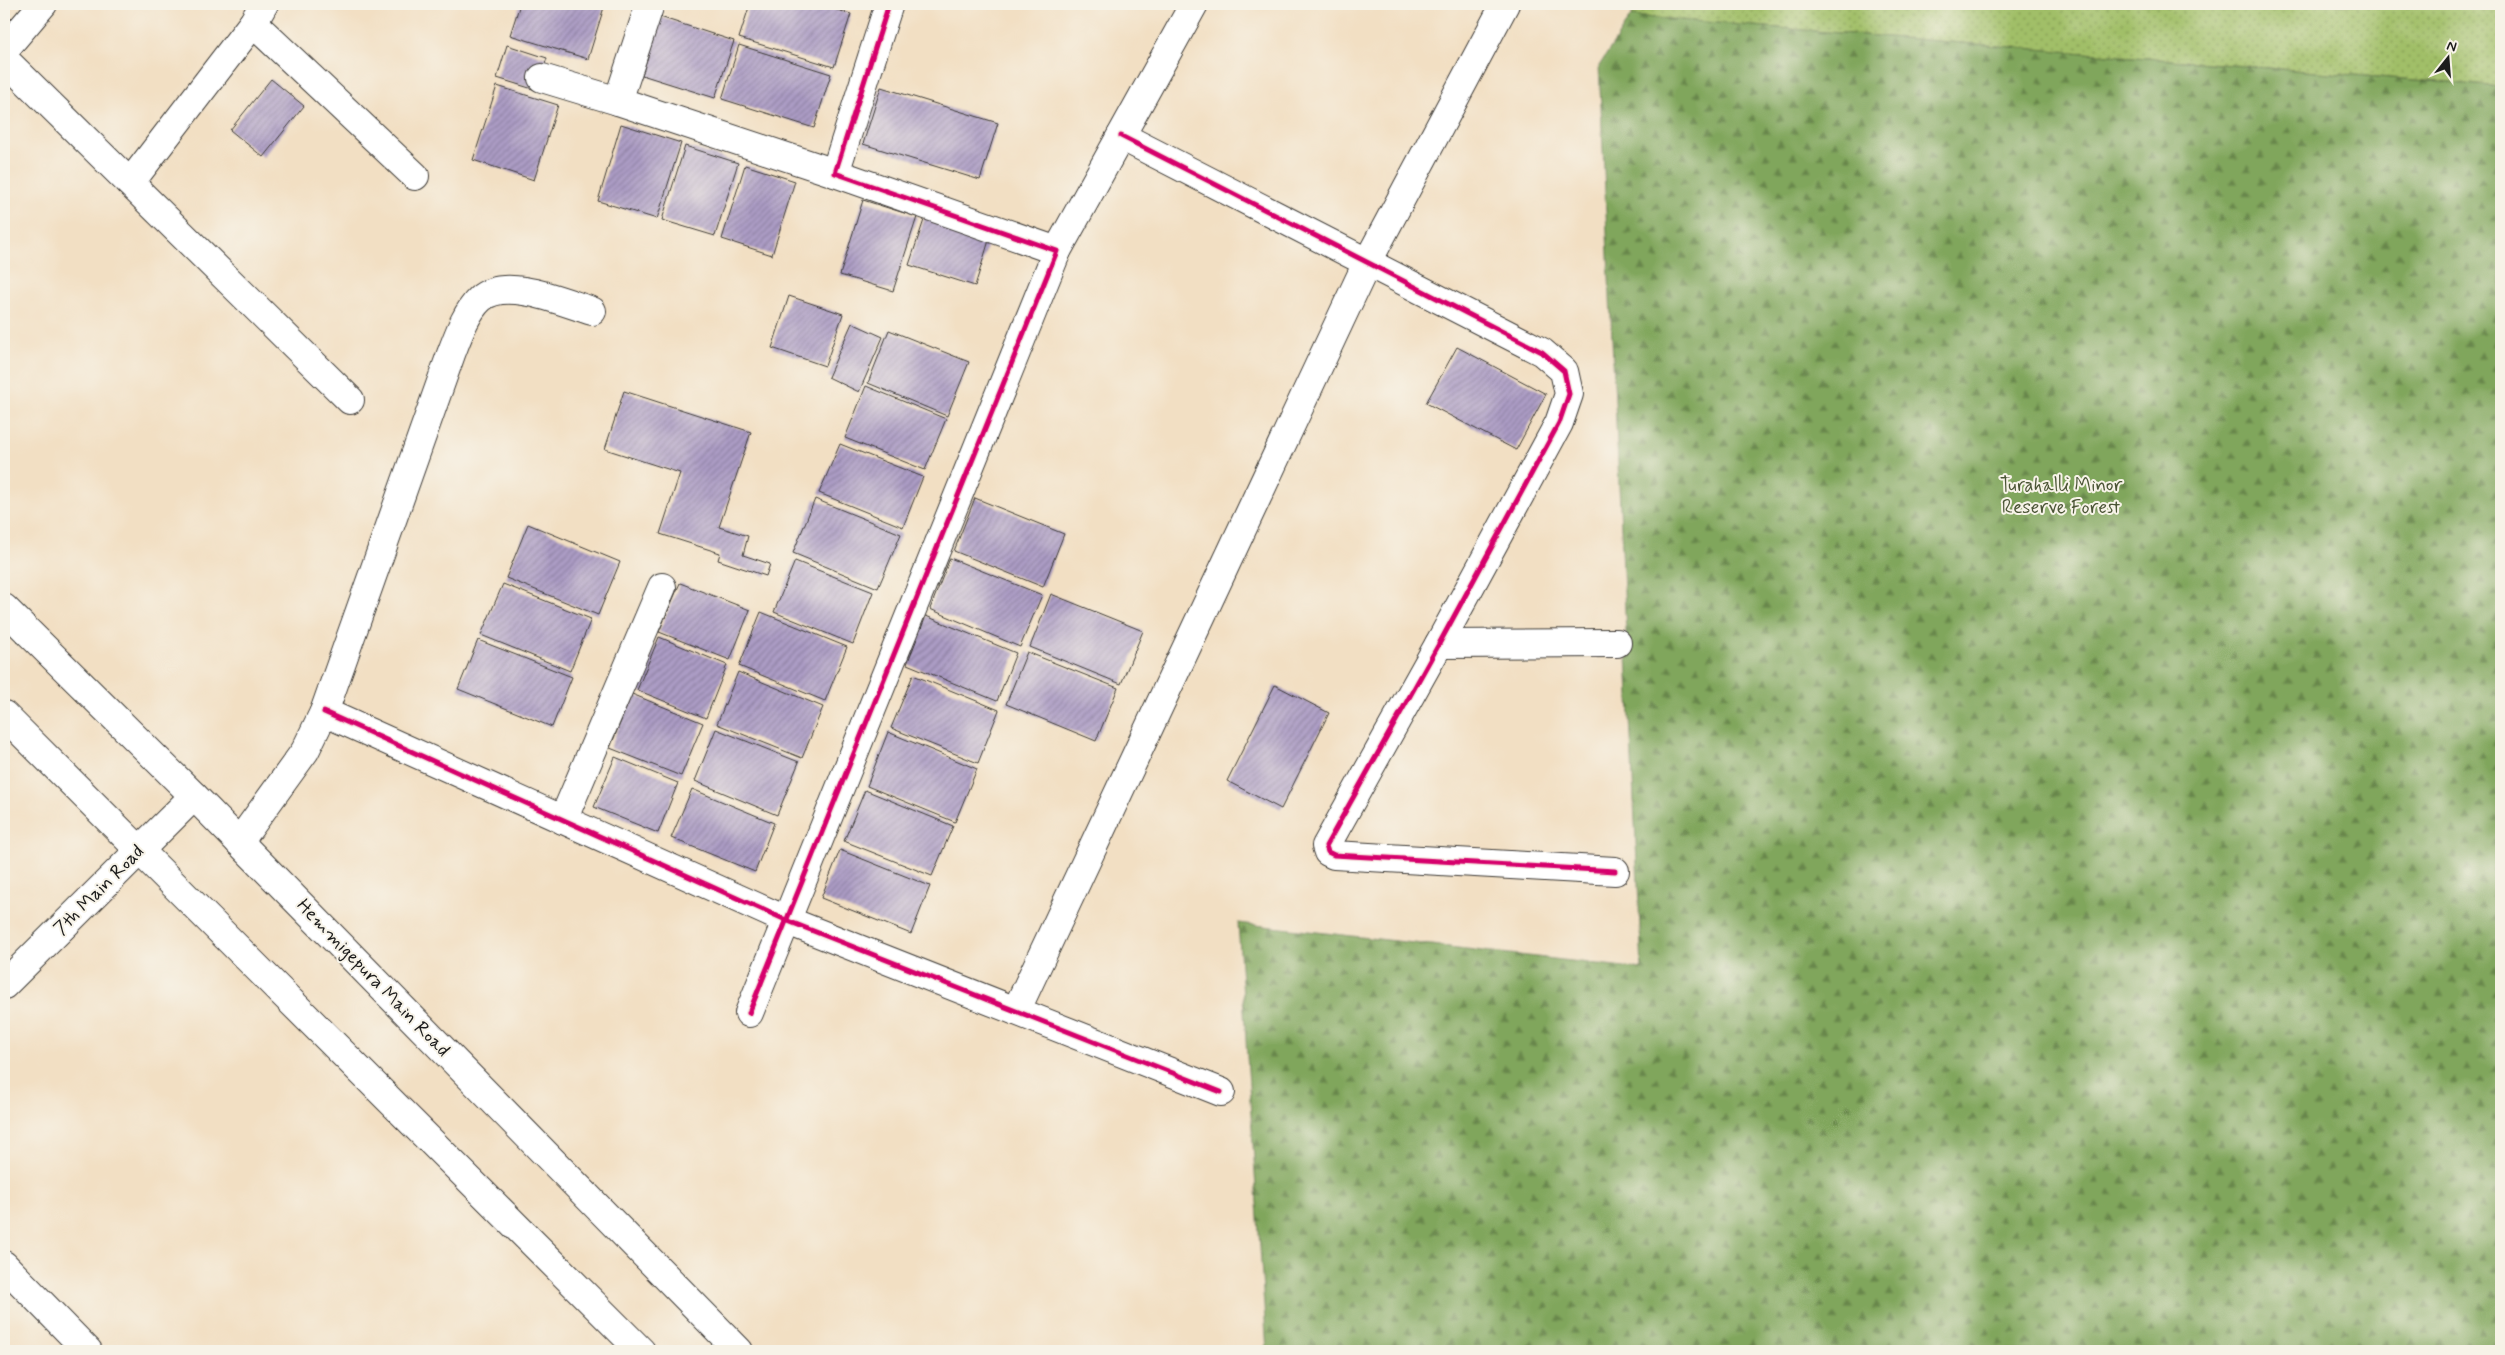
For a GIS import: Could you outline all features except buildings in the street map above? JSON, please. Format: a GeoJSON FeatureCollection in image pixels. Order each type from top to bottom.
{"type":"FeatureCollection","features":[{"type":"Feature","properties":{"kind":"street"},"geometry":{"type":"LineString","coordinates":[[4,50],[43,4]]}},
{"type":"Feature","properties":{"kind":"street"},"geometry":{"type":"LineString","coordinates":[[618,102],[650,4]]}},
{"type":"Feature","properties":{"kind":"street"},"geometry":{"type":"LineString","coordinates":[[836,173],[889,4]]}},
{"type":"Feature","properties":{"kind":"street"},"geometry":{"type":"LineString","coordinates":[[749,1013],[788,921],[1057,251],[1194,4]]}},
{"type":"Feature","properties":{"kind":"street"},"geometry":{"type":"LineString","coordinates":[[1016,1011],[1367,262],[1505,4]]}},
{"type":"Feature","properties":{"kind":"street"},"geometry":{"type":"LineString","coordinates":[[130,183],[258,13],[415,176]]}},
{"type":"Feature","properties":{"kind":"street"},"geometry":{"type":"LineString","coordinates":[[4,59],[350,400]]}},
{"type":"Feature","properties":{"kind":"street"},"geometry":{"type":"LineString","coordinates":[[542,78],[836,173],[1057,251]]}},
{"type":"Feature","properties":{"kind":"street"},"geometry":{"type":"LineString","coordinates":[[1121,136],[1542,352],[1564,371],[1569,394],[1559,423],[1439,644],[1326,842],[1328,852],[1344,856],[1615,871]]}},
{"type":"Feature","properties":{"kind":"street"},"geometry":{"type":"LineString","coordinates":[[239,842],[305,751],[324,712],[464,322],[480,299],[499,289],[524,291],[592,311]]}},
{"type":"Feature","properties":{"kind":"street"},"geometry":{"type":"LineString","coordinates":[[562,820],[662,587]]}},
{"type":"Feature","properties":{"kind":"street","name":"Hemmigepura Main Road"},"geometry":{"type":"LineString","coordinates":[[4,608],[194,796],[739,1351]]}},
{"type":"Feature","properties":{"kind":"street"},"geometry":{"type":"LineString","coordinates":[[1439,644],[1617,643]]}},
{"type":"Feature","properties":{"kind":"street"},"geometry":{"type":"LineString","coordinates":[[324,712],[788,921],[1221,1092]]}},
{"type":"Feature","properties":{"kind":"street"},"geometry":{"type":"LineString","coordinates":[[4,715],[138,851],[641,1351]]}},
{"type":"Feature","properties":{"kind":"street","name":"7th Main Road"},"geometry":{"type":"LineString","coordinates":[[4,985],[194,796]]}},
{"type":"Feature","properties":{"kind":"street"},"geometry":{"type":"LineString","coordinates":[[4,1265],[88,1351]]}},
{"type":"Feature","properties":{"kind":"green space"},"geometry":{"type":"Polygon","coordinates":[[[1638,4],[2501,4],[2501,87],[1631,16],[1638,4]]]}},
{"type":"Feature","properties":{"kind":"green space","name":"Turahalli Minor Reserve Forest"},"geometry":{"type":"Polygon","coordinates":[[[1631,16],[2501,87],[2501,1351],[1267,1351],[1238,923],[1642,969],[1599,66],[1631,16]]]}},
{"type":"Feature","properties":{"kind":"cycle path"},"geometry":{"type":"LineString","coordinates":[[749,1013],[1057,251],[835,173],[889,4]]}},
{"type":"Feature","properties":{"kind":"cycle path"},"geometry":{"type":"LineString","coordinates":[[1121,136],[1542,352],[1564,371],[1569,394],[1559,423],[1439,644],[1326,846],[1328,852],[1334,855],[1615,871]]}},
{"type":"Feature","properties":{"kind":"cycle path"},"geometry":{"type":"LineString","coordinates":[[324,712],[788,921],[1221,1092]]}}]}
